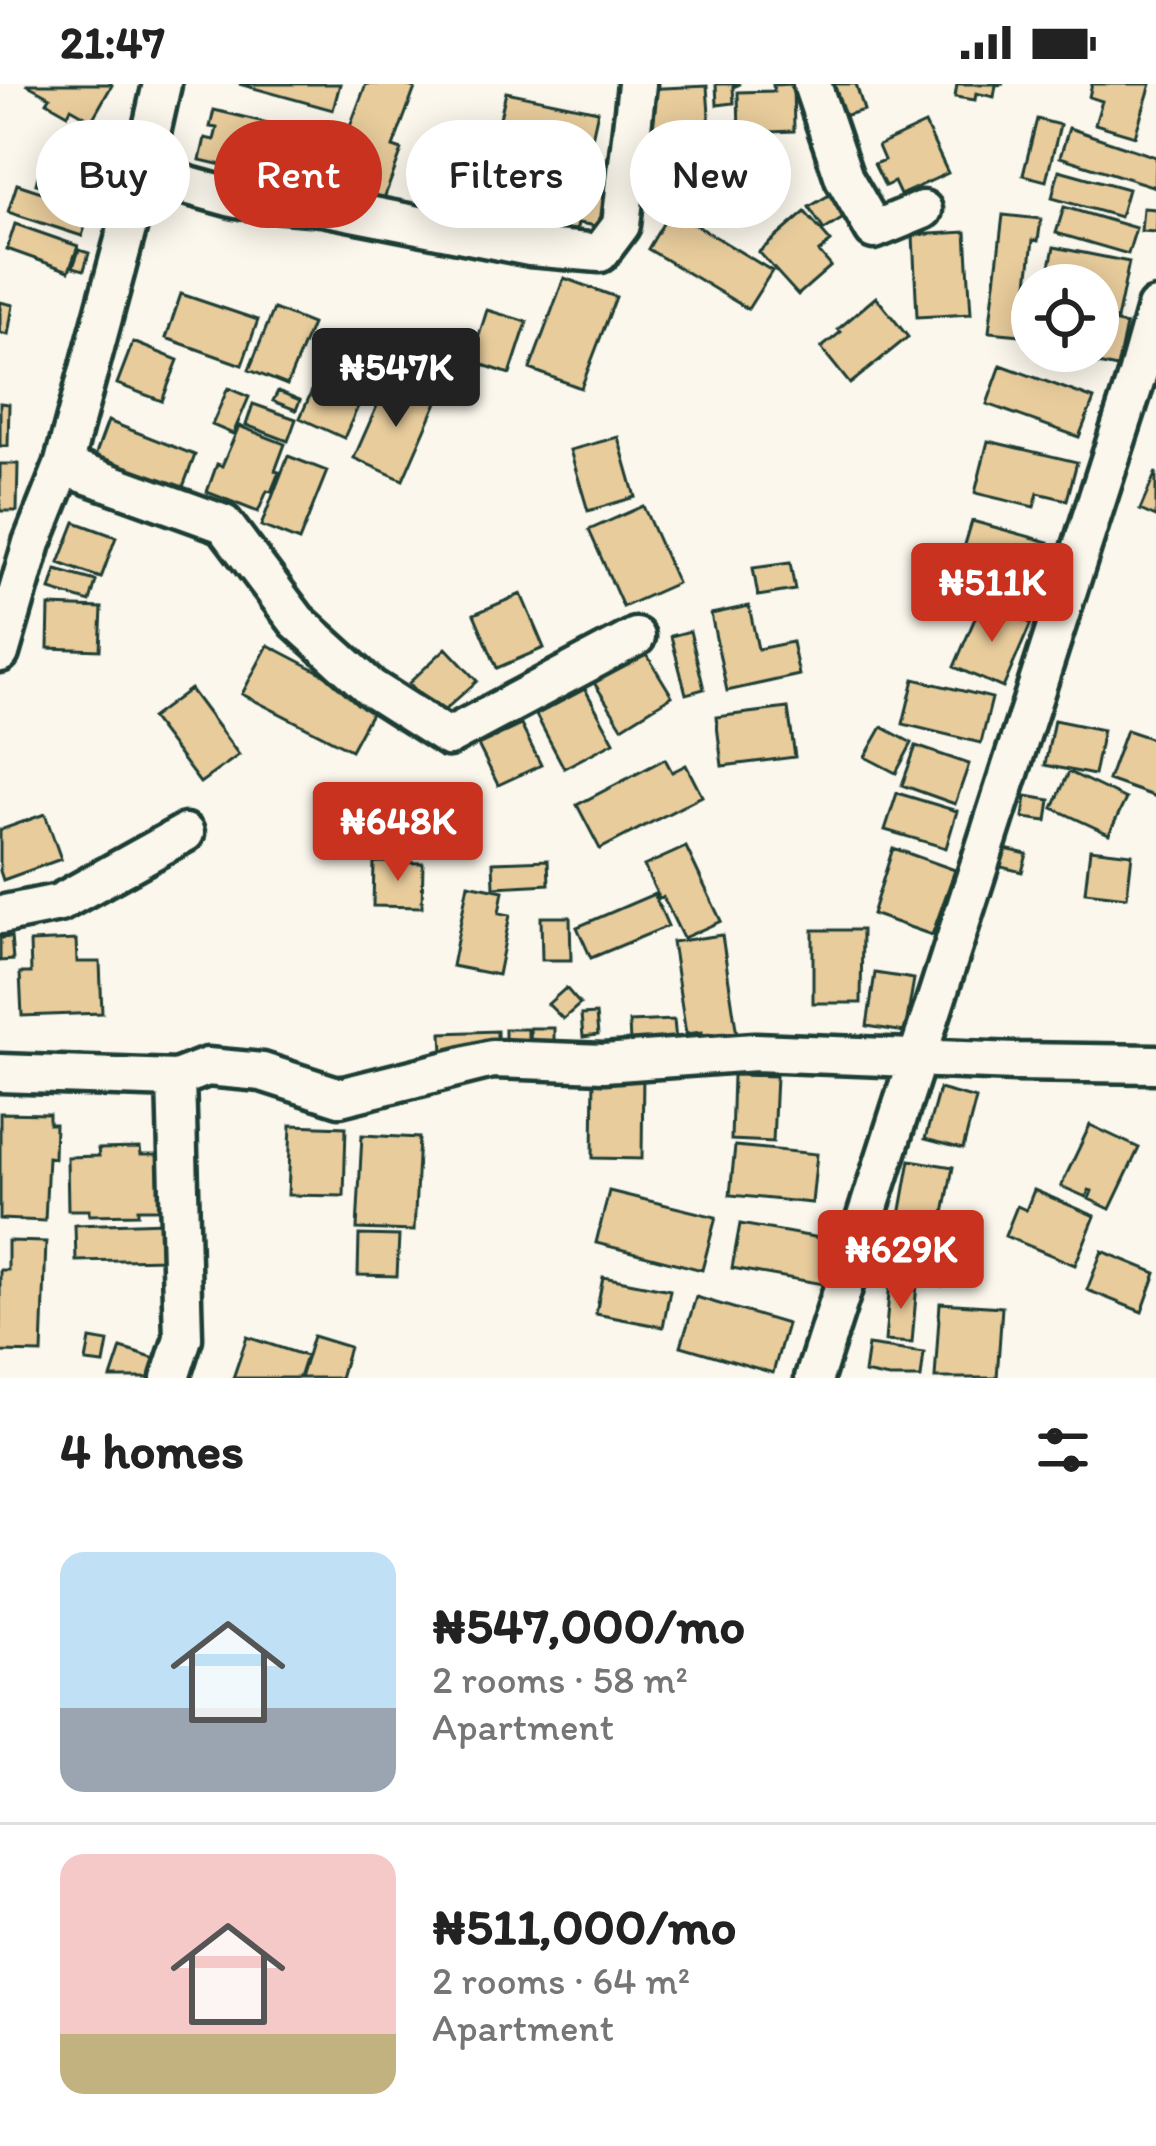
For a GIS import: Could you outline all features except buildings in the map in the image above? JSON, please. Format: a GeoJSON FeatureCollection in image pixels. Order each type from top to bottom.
{"type":"FeatureCollection","features":[{"type":"Feature","properties":{"kind":"street"},"geometry":{"type":"LineString","coordinates":[[153,120],[161,84]]}},
{"type":"Feature","properties":{"kind":"street"},"geometry":{"type":"LineString","coordinates":[[190,186],[236,199],[322,206],[530,247],[600,253],[621,225],[637,84]]}},
{"type":"Feature","properties":{"kind":"street"},"geometry":{"type":"LineString","coordinates":[[812,84],[844,178],[874,230],[923,210]]}},
{"type":"Feature","properties":{"kind":"street"},"geometry":{"type":"LineString","coordinates":[[0,653],[16,541],[63,466],[127,228]]}},
{"type":"Feature","properties":{"kind":"street"},"geometry":{"type":"LineString","coordinates":[[814,1378],[1156,308]]}},
{"type":"Feature","properties":{"kind":"street"},"geometry":{"type":"LineString","coordinates":[[63,466],[224,524],[297,621],[371,688],[448,737],[636,637]]}},
{"type":"Feature","properties":{"kind":"street"},"geometry":{"type":"LineString","coordinates":[[0,915],[59,903],[185,833]]}},
{"type":"Feature","properties":{"kind":"street"},"geometry":{"type":"LineString","coordinates":[[0,1073],[176,1078],[207,1067],[262,1072],[340,1097],[492,1058],[604,1063],[755,1052],[1156,1064]]}},
{"type":"Feature","properties":{"kind":"street"},"geometry":{"type":"LineString","coordinates":[[170,1378],[183,1338],[176,1078]]}}]}
